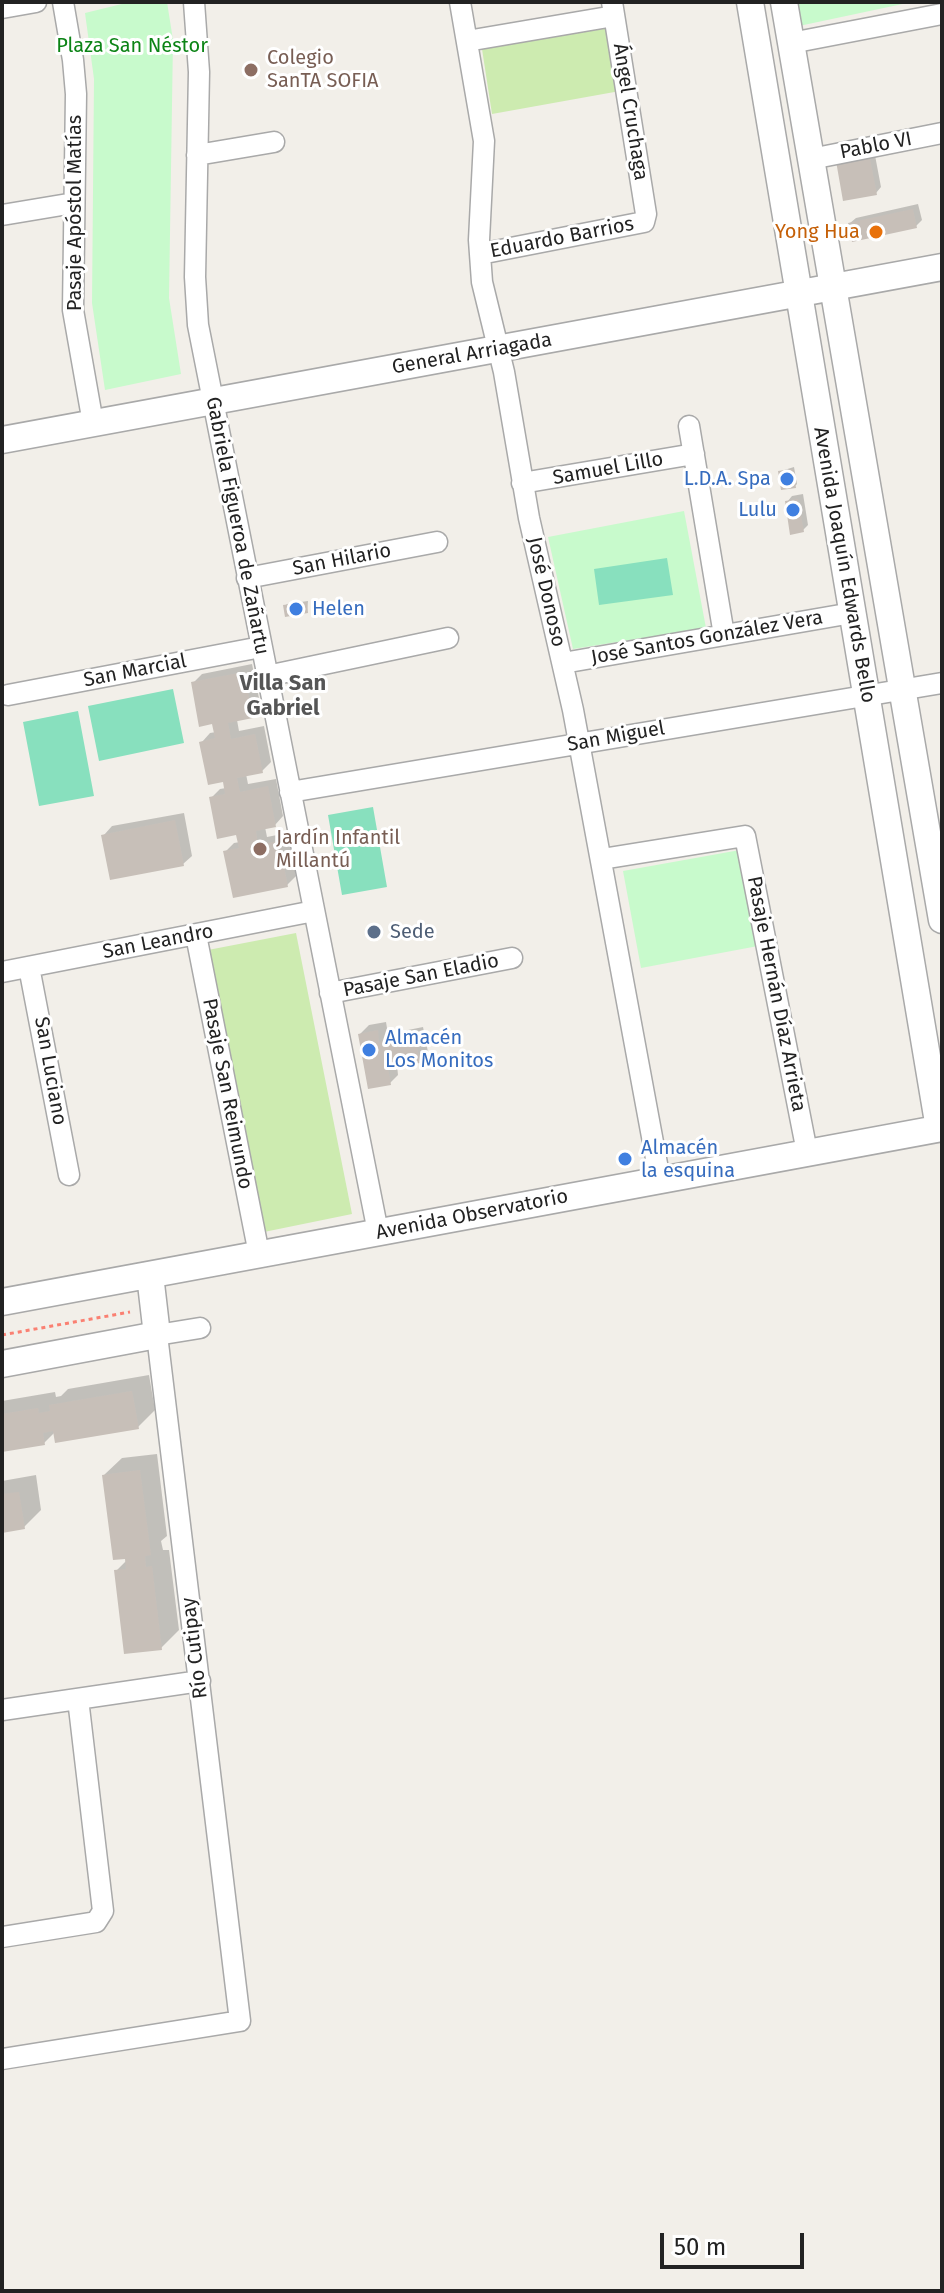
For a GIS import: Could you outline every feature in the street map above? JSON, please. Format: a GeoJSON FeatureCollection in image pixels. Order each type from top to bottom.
{"type":"FeatureCollection","features":[{"type":"Feature","properties":{"kind":"street"},"geometry":{"type":"LineString","coordinates":[[2,8],[36,2]]}},
{"type":"Feature","properties":{"kind":"street","name":"Pasaje Apóstol Matías"},"geometry":{"type":"LineString","coordinates":[[63,2],[75,77],[73,310],[93,423]]}},
{"type":"Feature","properties":{"kind":"street","name":"Gabriela Figueroa de Zañartu"},"geometry":{"type":"LineString","coordinates":[[194,2],[199,59],[195,295],[198,325],[378,1232]]}},
{"type":"Feature","properties":{"kind":"street","name":"José Donoso"},"geometry":{"type":"LineString","coordinates":[[460,2],[484,141],[480,254],[486,304],[499,349],[522,483],[580,743],[660,1180]]}},
{"type":"Feature","properties":{"kind":"street","name":"Avenida Joaquín Edwards Bello"},"geometry":{"type":"LineString","coordinates":[[750,2],[941,1128]]}},
{"type":"Feature","properties":{"kind":"street","name":"Avenida Joaquín Edwards Bello"},"geometry":{"type":"LineString","coordinates":[[784,2],[942,920]]}},
{"type":"Feature","properties":{"kind":"street"},"geometry":{"type":"LineString","coordinates":[[467,41],[613,9]]}},
{"type":"Feature","properties":{"kind":"street","name":"Ángel Cruchaga"},"geometry":{"type":"LineString","coordinates":[[613,9],[646,214],[644,222]]}},
{"type":"Feature","properties":{"kind":"street"},"geometry":{"type":"LineString","coordinates":[[791,43],[942,14]]}},
{"type":"Feature","properties":{"kind":"street","name":"Pablo VI"},"geometry":{"type":"LineString","coordinates":[[811,159],[942,133]]}},
{"type":"Feature","properties":{"kind":"street"},"geometry":{"type":"LineString","coordinates":[[197,155],[274,142]]}},
{"type":"Feature","properties":{"kind":"street"},"geometry":{"type":"LineString","coordinates":[[2,215],[74,203]]}},
{"type":"Feature","properties":{"kind":"street","name":"Eduardo Barrios"},"geometry":{"type":"LineString","coordinates":[[480,254],[644,222]]}},
{"type":"Feature","properties":{"kind":"street","name":"General Arriagada"},"geometry":{"type":"LineString","coordinates":[[2,440],[942,267]]}},
{"type":"Feature","properties":{"kind":"street"},"geometry":{"type":"LineString","coordinates":[[689,426],[724,635]]}},
{"type":"Feature","properties":{"kind":"street","name":"Samuel Lillo"},"geometry":{"type":"LineString","coordinates":[[522,483],[694,454]]}},
{"type":"Feature","properties":{"kind":"street","name":"San Hilario"},"geometry":{"type":"LineString","coordinates":[[247,578],[437,542]]}},
{"type":"Feature","properties":{"kind":"street","name":"José Santos González Vera"},"geometry":{"type":"LineString","coordinates":[[563,663],[852,613]]}},
{"type":"Feature","properties":{"kind":"street"},"geometry":{"type":"LineString","coordinates":[[267,676],[448,638]]}},
{"type":"Feature","properties":{"kind":"street","name":"San Marcial"},"geometry":{"type":"LineString","coordinates":[[8,695],[261,647]]}},
{"type":"Feature","properties":{"kind":"street","name":"San Miguel"},"geometry":{"type":"LineString","coordinates":[[290,792],[942,683]]}},
{"type":"Feature","properties":{"kind":"street","name":"Pasaje Hernán Díaz Arrieta"},"geometry":{"type":"LineString","coordinates":[[602,859],[745,836],[807,1152]]}},
{"type":"Feature","properties":{"kind":"street","name":"San Leandro"},"geometry":{"type":"LineString","coordinates":[[2,972],[314,911]]}},
{"type":"Feature","properties":{"kind":"street","name":"Pasaje San Reimundo"},"geometry":{"type":"LineString","coordinates":[[196,935],[259,1254]]}},
{"type":"Feature","properties":{"kind":"street","name":"Pasaje San Eladio"},"geometry":{"type":"LineString","coordinates":[[330,993],[512,958]]}},
{"type":"Feature","properties":{"kind":"street","name":"San Luciano"},"geometry":{"type":"LineString","coordinates":[[29,967],[69,1175]]}},
{"type":"Feature","properties":{"kind":"street","name":"Avenida Observatorio"},"geometry":{"type":"LineString","coordinates":[[2,1302],[941,1128]]}},
{"type":"Feature","properties":{"kind":"street","name":"Río Cutipay"},"geometry":{"type":"LineString","coordinates":[[2,2059],[240,2021],[150,1275]]}},
{"type":"Feature","properties":{"kind":"street"},"geometry":{"type":"LineString","coordinates":[[2,1364],[200,1328]]}},
{"type":"Feature","properties":{"kind":"street"},"geometry":{"type":"LineString","coordinates":[[2,1710],[200,1681]]}},
{"type":"Feature","properties":{"kind":"street"},"geometry":{"type":"LineString","coordinates":[[2,1937],[96,1922],[103,1911],[78,1699]]}},
{"type":"Feature","properties":{"kind":"path"},"geometry":{"type":"LineString","coordinates":[[2,1335],[130,1312]]}},
{"type":"Feature","properties":{"kind":"green space","name":"Plaza San Néstor"},"geometry":{"type":"Polygon","coordinates":[[[130,2],[167,2],[173,40],[169,298],[181,374],[105,390],[92,303],[94,79],[85,13],[130,2]]]}},
{"type":"Feature","properties":{"kind":"green space"},"geometry":{"type":"Polygon","coordinates":[[[794,2],[912,2],[799,26],[794,2]]]}},
{"type":"Feature","properties":{"kind":"green space"},"geometry":{"type":"Polygon","coordinates":[[[609,28],[620,91],[492,114],[482,49],[609,28]]]}},
{"type":"Feature","properties":{"kind":"green space"},"geometry":{"type":"Polygon","coordinates":[[[684,511],[706,628],[573,649],[548,537],[684,511]]]}},
{"type":"Feature","properties":{"kind":"green space"},"geometry":{"type":"Polygon","coordinates":[[[667,558],[673,595],[599,605],[594,569],[667,558]]]}},
{"type":"Feature","properties":{"kind":"green space"},"geometry":{"type":"Polygon","coordinates":[[[173,689],[184,743],[99,761],[88,706],[173,689]]]}},
{"type":"Feature","properties":{"kind":"green space"},"geometry":{"type":"Polygon","coordinates":[[[78,711],[94,796],[39,806],[23,722],[78,711]]]}},
{"type":"Feature","properties":{"kind":"green space"},"geometry":{"type":"Polygon","coordinates":[[[373,807],[387,887],[342,895],[328,815],[373,807]]]}},
{"type":"Feature","properties":{"kind":"green space"},"geometry":{"type":"Polygon","coordinates":[[[740,850],[758,946],[641,968],[623,871],[740,850]]]}},
{"type":"Feature","properties":{"kind":"green space"},"geometry":{"type":"Polygon","coordinates":[[[296,933],[352,1214],[264,1232],[208,950],[296,933]]]}},
{"type":"Feature","properties":{"kind":"building"},"geometry":{"type":"Polygon","coordinates":[[[869,154],[877,195],[843,201],[836,161],[869,154]]]}},
{"type":"Feature","properties":{"kind":"building"},"geometry":{"type":"Polygon","coordinates":[[[913,209],[917,228],[852,242],[848,223],[913,209]]]}},
{"type":"Feature","properties":{"kind":"building","name":"L.D.A. Spa"},"geometry":{"type":"Polygon","coordinates":[[[793,469],[796,488],[781,490],[778,471],[793,469]]]}},
{"type":"Feature","properties":{"kind":"building"},"geometry":{"type":"Polygon","coordinates":[[[798,499],[804,532],[790,535],[785,501],[798,499]]]}},
{"type":"Feature","properties":{"kind":"building","name":"Helen"},"geometry":{"type":"Polygon","coordinates":[[[307,602],[308,613],[285,617],[283,605],[307,602]]]}},
{"type":"Feature","properties":{"kind":"building"},"geometry":{"type":"Polygon","coordinates":[[[244,672],[253,718],[228,723],[231,739],[255,734],[263,773],[237,778],[240,792],[268,786],[276,827],[256,831],[258,845],[279,841],[288,887],[233,898],[223,851],[239,848],[236,835],[217,839],[209,797],[225,794],[223,782],[208,785],[199,742],[215,738],[212,724],[199,727],[191,682],[244,672]]]}},
{"type":"Feature","properties":{"kind":"building"},"geometry":{"type":"Polygon","coordinates":[[[175,820],[184,866],[110,880],[101,835],[175,820]]]}},
{"type":"Feature","properties":{"kind":"building"},"geometry":{"type":"Polygon","coordinates":[[[378,1030],[379,1042],[415,1035],[420,1063],[388,1068],[391,1085],[368,1089],[358,1034],[378,1030]]]}},
{"type":"Feature","properties":{"kind":"building"},"geometry":{"type":"Polygon","coordinates":[[[132,1391],[139,1429],[55,1443],[53,1431],[43,1433],[45,1445],[2,1452],[2,1414],[38,1408],[39,1413],[50,1411],[49,1405],[132,1391]]]}},
{"type":"Feature","properties":{"kind":"building"},"geometry":{"type":"Polygon","coordinates":[[[140,1470],[151,1555],[145,1556],[146,1567],[152,1566],[162,1650],[124,1654],[114,1570],[126,1569],[125,1559],[113,1560],[102,1475],[140,1470]]]}},
{"type":"Feature","properties":{"kind":"building"},"geometry":{"type":"Polygon","coordinates":[[[19,1492],[25,1529],[2,1533],[2,1494],[19,1492]]]}},
{"type":"Feature","properties":{"kind":"place","name":"Colegio SanTA SOFIA"},"geometry":{"type":"Point","coordinates":[251,70]}},
{"type":"Feature","properties":{"kind":"place","name":"Yong Hua"},"geometry":{"type":"Point","coordinates":[876,232]}},
{"type":"Feature","properties":{"kind":"place","name":"L.D.A. Spa"},"geometry":{"type":"Point","coordinates":[787,479]}},
{"type":"Feature","properties":{"kind":"place","name":"Lulu"},"geometry":{"type":"Point","coordinates":[793,510]}},
{"type":"Feature","properties":{"kind":"place","name":"Helen"},"geometry":{"type":"Point","coordinates":[296,609]}},
{"type":"Feature","properties":{"kind":"place","name":"Jardín Infantil Millantú"},"geometry":{"type":"Point","coordinates":[260,849]}},
{"type":"Feature","properties":{"kind":"place","name":"Sede"},"geometry":{"type":"Point","coordinates":[374,932]}},
{"type":"Feature","properties":{"kind":"place","name":"Almacén Los Monitos"},"geometry":{"type":"Point","coordinates":[369,1050]}},
{"type":"Feature","properties":{"kind":"place","name":"Almacén la esquina"},"geometry":{"type":"Point","coordinates":[625,1159]}},
{"type":"Feature","properties":{"kind":"district","name":"Villa San Gabriel"},"geometry":{"type":"Point","coordinates":[283,696]}}]}
